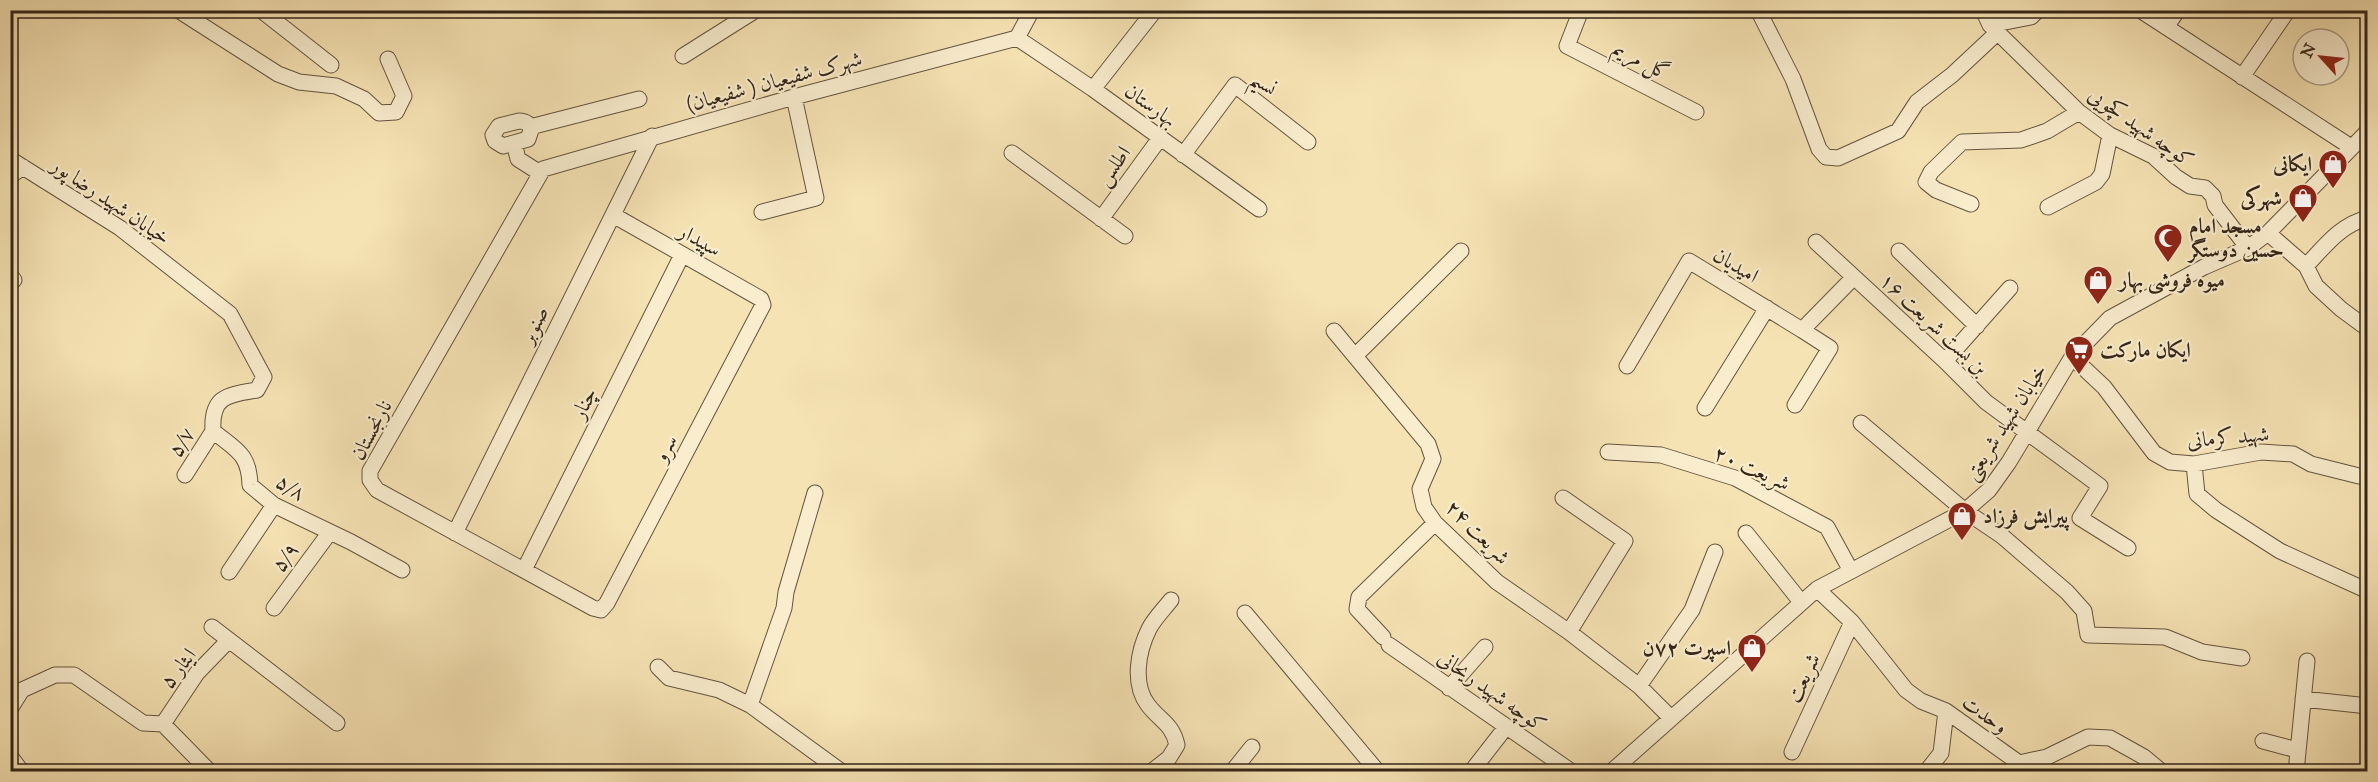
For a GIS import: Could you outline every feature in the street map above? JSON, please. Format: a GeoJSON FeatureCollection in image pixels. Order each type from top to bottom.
{"type":"FeatureCollection","features":[{"type":"Feature","properties":{"kind":"street"},"geometry":{"type":"LineString","coordinates":[[178,10],[278,74],[299,81],[336,86],[364,99],[379,113],[396,112],[404,96],[388,59]]}},
{"type":"Feature","properties":{"kind":"street"},"geometry":{"type":"LineString","coordinates":[[261,10],[331,65]]}},
{"type":"Feature","properties":{"kind":"street"},"geometry":{"type":"LineString","coordinates":[[683,56],[756,10]]}},
{"type":"Feature","properties":{"kind":"street"},"geometry":{"type":"LineString","coordinates":[[1017,38],[1032,10]]}},
{"type":"Feature","properties":{"kind":"street"},"geometry":{"type":"LineString","coordinates":[[1093,89],[1155,10]]}},
{"type":"Feature","properties":{"kind":"street","name":"گل مریم"},"geometry":{"type":"LineString","coordinates":[[1581,10],[1568,46],[1696,112]]}},
{"type":"Feature","properties":{"kind":"street"},"geometry":{"type":"LineString","coordinates":[[1758,10],[1793,79],[1819,149],[1826,157],[1838,158],[1898,131],[1917,102],[1952,75],[1994,28],[2031,17],[2038,10]]}},
{"type":"Feature","properties":{"kind":"street","name":"کوچه شهید کچویی"},"geometry":{"type":"LineString","coordinates":[[1983,10],[1994,28],[2079,112],[2110,135],[2153,156],[2176,177],[2190,186],[2205,188],[2213,196],[2215,205],[2248,248]]}},
{"type":"Feature","properties":{"kind":"street"},"geometry":{"type":"LineString","coordinates":[[2140,10],[2242,77],[2361,141]]}},
{"type":"Feature","properties":{"kind":"street"},"geometry":{"type":"LineString","coordinates":[[2166,27],[2178,10]]}},
{"type":"Feature","properties":{"kind":"street"},"geometry":{"type":"LineString","coordinates":[[2242,77],[2288,10]]}},
{"type":"Feature","properties":{"kind":"street","name":"بهارستان"},"geometry":{"type":"LineString","coordinates":[[1017,38],[1093,89],[1259,209]]}},
{"type":"Feature","properties":{"kind":"street","name":"شهرک شفیعیان ( شفیعیان)"},"geometry":{"type":"LineString","coordinates":[[541,171],[652,136],[1017,38]]}},
{"type":"Feature","properties":{"kind":"street","name":"نسیم"},"geometry":{"type":"LineString","coordinates":[[1183,155],[1234,85],[1308,142]]}},
{"type":"Feature","properties":{"kind":"street"},"geometry":{"type":"LineString","coordinates":[[762,212],[816,198],[794,97]]}},
{"type":"Feature","properties":{"kind":"street"},"geometry":{"type":"LineString","coordinates":[[530,127],[639,99]]}},
{"type":"Feature","properties":{"kind":"street"},"geometry":{"type":"LineString","coordinates":[[1971,204],[1936,190],[1926,182],[1931,172],[1962,142],[2021,140],[2047,131],[2079,112]]}},
{"type":"Feature","properties":{"kind":"street"},"geometry":{"type":"LineString","coordinates":[[525,121],[530,127],[528,139],[499,145],[495,141],[495,129],[499,126],[525,121]]}},
{"type":"Feature","properties":{"kind":"street"},"geometry":{"type":"LineString","coordinates":[[2048,207],[2096,182],[2102,174],[2110,135]]}},
{"type":"Feature","properties":{"kind":"street","name":"صنوبر"},"geometry":{"type":"LineString","coordinates":[[455,533],[652,136]]}},
{"type":"Feature","properties":{"kind":"street","name":"اطلس"},"geometry":{"type":"LineString","coordinates":[[1101,219],[1160,138]]}},
{"type":"Feature","properties":{"kind":"street","name":"خیابان شهید شریعتی"},"geometry":{"type":"LineString","coordinates":[[1611,771],[1817,589],[1965,510],[1989,490],[2072,357],[2110,318],[2204,267],[2248,248],[2268,233],[2361,141]]}},
{"type":"Feature","properties":{"kind":"street"},"geometry":{"type":"LineString","coordinates":[[514,143],[518,159],[541,171]]}},
{"type":"Feature","properties":{"kind":"street"},"geometry":{"type":"LineString","coordinates":[[1012,153],[1125,236]]}},
{"type":"Feature","properties":{"kind":"street","name":"خیابان شهید رضا پور"},"geometry":{"type":"LineString","coordinates":[[14,168],[120,228],[230,314],[264,377],[257,390],[229,394],[216,405],[212,417],[213,431]]}},
{"type":"Feature","properties":{"kind":"street","name":"نارنجستان"},"geometry":{"type":"LineString","coordinates":[[541,171],[370,471],[370,480],[377,490],[593,608],[601,610]]}},
{"type":"Feature","properties":{"kind":"street","name":"سپیدار"},"geometry":{"type":"LineString","coordinates":[[613,215],[761,299],[764,305]]}},
{"type":"Feature","properties":{"kind":"street"},"geometry":{"type":"LineString","coordinates":[[2306,266],[2353,221],[2367,218]]}},
{"type":"Feature","properties":{"kind":"street"},"geometry":{"type":"LineString","coordinates":[[2268,233],[2306,266],[2316,286],[2367,329]]}},
{"type":"Feature","properties":{"kind":"street","name":"بن بست شریعت ۱۶"},"geometry":{"type":"LineString","coordinates":[[1816,242],[1986,402],[2100,486],[2080,518],[2128,548]]}},
{"type":"Feature","properties":{"kind":"street"},"geometry":{"type":"LineString","coordinates":[[1355,356],[1461,251]]}},
{"type":"Feature","properties":{"kind":"street"},"geometry":{"type":"LineString","coordinates":[[1899,251],[1977,326]]}},
{"type":"Feature","properties":{"kind":"street","name":"چنار"},"geometry":{"type":"LineString","coordinates":[[524,570],[682,255]]}},
{"type":"Feature","properties":{"kind":"street","name":"امیدیان"},"geometry":{"type":"LineString","coordinates":[[1626,366],[1689,261],[1830,348],[1795,405]]}},
{"type":"Feature","properties":{"kind":"street"},"geometry":{"type":"LineString","coordinates":[[1803,330],[1854,276]]}},
{"type":"Feature","properties":{"kind":"street"},"geometry":{"type":"LineString","coordinates":[[1945,361],[2010,288]]}},
{"type":"Feature","properties":{"kind":"street","name":"سرو"},"geometry":{"type":"LineString","coordinates":[[601,610],[607,603],[764,305]]}},
{"type":"Feature","properties":{"kind":"street"},"geometry":{"type":"LineString","coordinates":[[1705,408],[1767,308]]}},
{"type":"Feature","properties":{"kind":"street","name":"شریعت ۲۴"},"geometry":{"type":"LineString","coordinates":[[1334,331],[1428,444],[1433,459],[1420,489],[1424,507],[1435,523],[1497,582],[1569,632],[1639,686],[1671,718]]}},
{"type":"Feature","properties":{"kind":"street","name":"شهید کرمانی"},"geometry":{"type":"LineString","coordinates":[[2072,357],[2104,387],[2154,453],[2170,462],[2194,464],[2261,452],[2293,454],[2311,464],[2359,476]]}},
{"type":"Feature","properties":{"kind":"street"},"geometry":{"type":"LineString","coordinates":[[1861,423],[1965,510],[2002,536],[2067,592],[2084,610],[2088,635],[2165,638],[2202,652],[2242,658]]}},
{"type":"Feature","properties":{"kind":"street","name":"۵/۷"},"geometry":{"type":"LineString","coordinates":[[185,475],[213,431]]}},
{"type":"Feature","properties":{"kind":"street","name":"۵/۸"},"geometry":{"type":"LineString","coordinates":[[213,431],[244,457],[249,469],[250,485],[274,506],[402,570]]}},
{"type":"Feature","properties":{"kind":"street","name":"شریعت ۲۰"},"geometry":{"type":"LineString","coordinates":[[1608,452],[1661,455],[1735,478],[1827,527],[1851,571]]}},
{"type":"Feature","properties":{"kind":"street"},"geometry":{"type":"LineString","coordinates":[[2194,464],[2197,494],[2216,510],[2280,551],[2367,591]]}},
{"type":"Feature","properties":{"kind":"street"},"geometry":{"type":"LineString","coordinates":[[750,705],[784,608],[786,592],[816,493]]}},
{"type":"Feature","properties":{"kind":"street"},"geometry":{"type":"LineString","coordinates":[[1563,498],[1625,541],[1569,632]]}},
{"type":"Feature","properties":{"kind":"street"},"geometry":{"type":"LineString","coordinates":[[229,572],[274,506]]}},
{"type":"Feature","properties":{"kind":"street","name":"کوچه شهید ریحانی"},"geometry":{"type":"LineString","coordinates":[[1435,523],[1359,597],[1357,609],[1386,641],[1449,688],[1572,771]]}},
{"type":"Feature","properties":{"kind":"street","name":"۵/۹"},"geometry":{"type":"LineString","coordinates":[[274,608],[330,532]]}},
{"type":"Feature","properties":{"kind":"street"},"geometry":{"type":"LineString","coordinates":[[1746,533],[1801,602]]}},
{"type":"Feature","properties":{"kind":"street"},"geometry":{"type":"LineString","coordinates":[[1639,686],[1692,610],[1715,552]]}},
{"type":"Feature","properties":{"kind":"street","name":"وحدت"},"geometry":{"type":"LineString","coordinates":[[1817,589],[1852,622],[1906,690],[1921,701],[1946,711],[2020,767],[2088,737],[2110,738],[2144,757],[2162,771]]}},
{"type":"Feature","properties":{"kind":"street"},"geometry":{"type":"LineString","coordinates":[[1151,771],[1169,758],[1177,745],[1174,732],[1147,704],[1139,687],[1140,658],[1149,628],[1172,600]]}},
{"type":"Feature","properties":{"kind":"street"},"geometry":{"type":"LineString","coordinates":[[1245,613],[1378,771]]}},
{"type":"Feature","properties":{"kind":"street","name":"شریعت"},"geometry":{"type":"LineString","coordinates":[[1792,752],[1852,622]]}},
{"type":"Feature","properties":{"kind":"street"},"geometry":{"type":"LineString","coordinates":[[212,627],[337,723]]}},
{"type":"Feature","properties":{"kind":"street","name":"ایثار ۵"},"geometry":{"type":"LineString","coordinates":[[164,724],[197,673],[230,640]]}},
{"type":"Feature","properties":{"kind":"street"},"geometry":{"type":"LineString","coordinates":[[1449,688],[1485,647]]}},
{"type":"Feature","properties":{"kind":"street"},"geometry":{"type":"LineString","coordinates":[[2296,771],[2307,661]]}},
{"type":"Feature","properties":{"kind":"street"},"geometry":{"type":"LineString","coordinates":[[658,667],[669,678],[719,690],[750,705],[842,771]]}},
{"type":"Feature","properties":{"kind":"street"},"geometry":{"type":"LineString","coordinates":[[10,709],[22,690],[55,675],[74,675],[143,723],[164,724],[210,771]]}},
{"type":"Feature","properties":{"kind":"street"},"geometry":{"type":"LineString","coordinates":[[2303,699],[2367,706]]}},
{"type":"Feature","properties":{"kind":"street"},"geometry":{"type":"LineString","coordinates":[[1926,771],[1941,753],[1946,711]]}},
{"type":"Feature","properties":{"kind":"street"},"geometry":{"type":"LineString","coordinates":[[1471,771],[1506,727]]}},
{"type":"Feature","properties":{"kind":"street"},"geometry":{"type":"LineString","coordinates":[[2263,741],[2298,750]]}},
{"type":"Feature","properties":{"kind":"street"},"geometry":{"type":"LineString","coordinates":[[1232,771],[1252,747]]}},
{"type":"Feature","properties":{"kind":"street"},"geometry":{"type":"LineString","coordinates":[[10,756],[22,771]]}},
{"type":"Feature","properties":{"kind":"place","name":"ایکانی"},"geometry":{"type":"Point","coordinates":[2333,190]}},
{"type":"Feature","properties":{"kind":"place","name":"شهرکی"},"geometry":{"type":"Point","coordinates":[2303,224]}},
{"type":"Feature","properties":{"kind":"place","name":"مسجد امام حسین دوستگر"},"geometry":{"type":"Point","coordinates":[2168,264]}},
{"type":"Feature","properties":{"kind":"place","name":"میوه فروشی بهار"},"geometry":{"type":"Point","coordinates":[2098,306]}},
{"type":"Feature","properties":{"kind":"place","name":"ایکان مارکت"},"geometry":{"type":"Point","coordinates":[2079,376]}},
{"type":"Feature","properties":{"kind":"place","name":"پیرایش فرزاد"},"geometry":{"type":"Point","coordinates":[1962,542]}},
{"type":"Feature","properties":{"kind":"place","name":"اسپرت ۷۲ن"},"geometry":{"type":"Point","coordinates":[1752,674]}}]}
